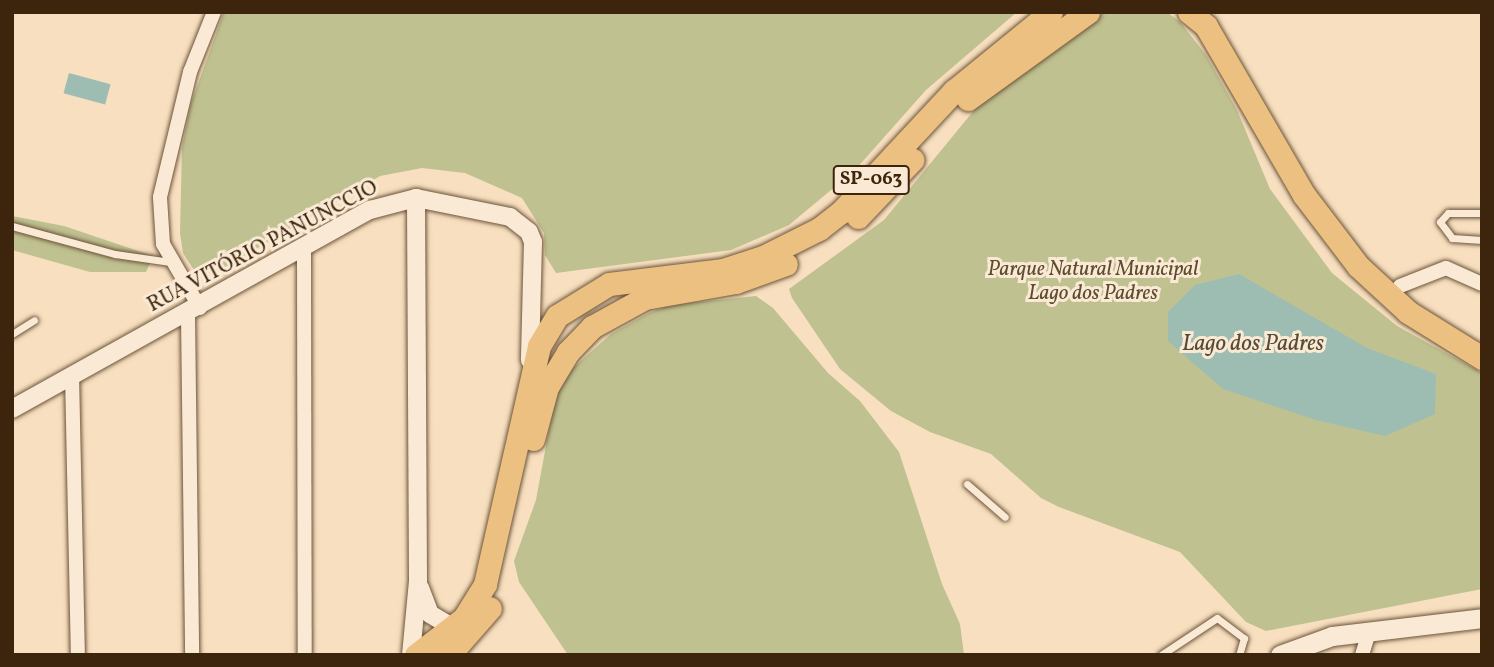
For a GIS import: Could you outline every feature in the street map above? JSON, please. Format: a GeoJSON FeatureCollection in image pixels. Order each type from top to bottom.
{"type":"FeatureCollection","features":[{"type":"Feature","properties":{"kind":"main road","name":"SP-063"},"geometry":{"type":"LineString","coordinates":[[450,646],[478,601],[492,566],[531,378],[552,318],[609,284],[723,270],[763,257],[819,229],[841,212],[954,91],[1052,12]]}},
{"type":"Feature","properties":{"kind":"main road","name":"SP-063"},"geometry":{"type":"LineString","coordinates":[[416,655],[450,646],[499,590],[547,387],[584,335],[645,298],[757,276],[829,240],[854,221],[972,95],[1088,12]]}},
{"type":"Feature","properties":{"kind":"main road"},"geometry":{"type":"LineString","coordinates":[[1189,12],[1206,26],[1304,195],[1336,240],[1392,298],[1482,358]]}},
{"type":"Feature","properties":{"kind":"main road"},"geometry":{"type":"LineString","coordinates":[[1212,12],[1321,195],[1357,244],[1400,286],[1482,342]]}},
{"type":"Feature","properties":{"kind":"main road"},"geometry":{"type":"LineString","coordinates":[[552,318],[584,335]]}},
{"type":"Feature","properties":{"kind":"main road"},"geometry":{"type":"LineString","coordinates":[[1280,655],[1318,640],[1482,618]]}},
{"type":"Feature","properties":{"kind":"street"},"geometry":{"type":"LineString","coordinates":[[192,655],[194,311],[170,262],[159,225],[164,171],[190,72],[214,12]]}},
{"type":"Feature","properties":{"kind":"street"},"geometry":{"type":"LineString","coordinates":[[411,655],[418,581],[416,198]]}},
{"type":"Feature","properties":{"kind":"street","name":"RUA VITÓRIO PANUNCCIO"},"geometry":{"type":"LineString","coordinates":[[12,409],[72,374],[194,311],[370,210],[416,198],[510,217],[522,224],[533,242],[531,378]]}},
{"type":"Feature","properties":{"kind":"street"},"geometry":{"type":"LineString","coordinates":[[303,249],[305,655]]}},
{"type":"Feature","properties":{"kind":"street"},"geometry":{"type":"LineString","coordinates":[[1400,286],[1446,268],[1481,282]]}},
{"type":"Feature","properties":{"kind":"street","name":"RUA VITÓRIO PANUNCCIO"},"geometry":{"type":"LineString","coordinates":[[533,291],[552,318]]}},
{"type":"Feature","properties":{"kind":"street"},"geometry":{"type":"LineString","coordinates":[[72,374],[78,655]]}},
{"type":"Feature","properties":{"kind":"street"},"geometry":{"type":"LineString","coordinates":[[418,581],[430,614],[448,625],[450,646]]}},
{"type":"Feature","properties":{"kind":"street"},"geometry":{"type":"LineString","coordinates":[[1362,655],[1369,632]]}},
{"type":"Feature","properties":{"kind":"lane"},"geometry":{"type":"LineString","coordinates":[[1482,213],[1448,214],[1440,222],[1452,238],[1482,240]]}},
{"type":"Feature","properties":{"kind":"lane"},"geometry":{"type":"LineString","coordinates":[[12,226],[115,254],[170,262]]}},
{"type":"Feature","properties":{"kind":"lane"},"geometry":{"type":"LineString","coordinates":[[12,334],[34,320]]}},
{"type":"Feature","properties":{"kind":"lane"},"geometry":{"type":"LineString","coordinates":[[967,484],[1005,517]]}},
{"type":"Feature","properties":{"kind":"lane"},"geometry":{"type":"LineString","coordinates":[[1161,655],[1217,618],[1244,638],[1239,655]]}},
{"type":"Feature","properties":{"kind":"green space"},"geometry":{"type":"Polygon","coordinates":[[[224,12],[1017,12],[926,90],[855,170],[789,225],[731,250],[556,273],[545,255],[544,233],[522,198],[465,173],[422,168],[380,176],[215,273],[194,270],[183,253],[180,233],[182,148],[190,106],[224,12]]]}},
{"type":"Feature","properties":{"kind":"green space","name":"Parque Natural Municipal Lago dos Padres"},"geometry":{"type":"Polygon","coordinates":[[[1167,12],[1180,22],[1206,55],[1237,110],[1270,189],[1332,273],[1397,326],[1482,373],[1482,589],[1266,631],[1246,622],[1180,552],[1059,507],[1041,498],[991,454],[930,432],[891,411],[840,369],[792,298],[789,289],[884,220],[980,103],[1099,14],[1167,12]]]}},
{"type":"Feature","properties":{"kind":"green space"},"geometry":{"type":"Polygon","coordinates":[[[12,216],[64,226],[153,256],[146,272],[90,272],[12,250],[12,216]]]}},
{"type":"Feature","properties":{"kind":"green space"},"geometry":{"type":"Polygon","coordinates":[[[756,296],[773,308],[828,373],[860,401],[899,452],[942,584],[960,624],[964,655],[568,655],[519,582],[514,561],[536,500],[555,397],[563,377],[611,334],[649,313],[670,305],[756,296]]]}},
{"type":"Feature","properties":{"kind":"water"},"geometry":{"type":"Polygon","coordinates":[[[69,73],[111,84],[105,104],[64,93],[69,73]]]}},
{"type":"Feature","properties":{"kind":"water","name":"Lago dos Padres"},"geometry":{"type":"Polygon","coordinates":[[[1239,274],[1367,348],[1436,374],[1435,414],[1385,436],[1316,420],[1223,389],[1168,341],[1168,312],[1195,285],[1239,274]]]}}]}
